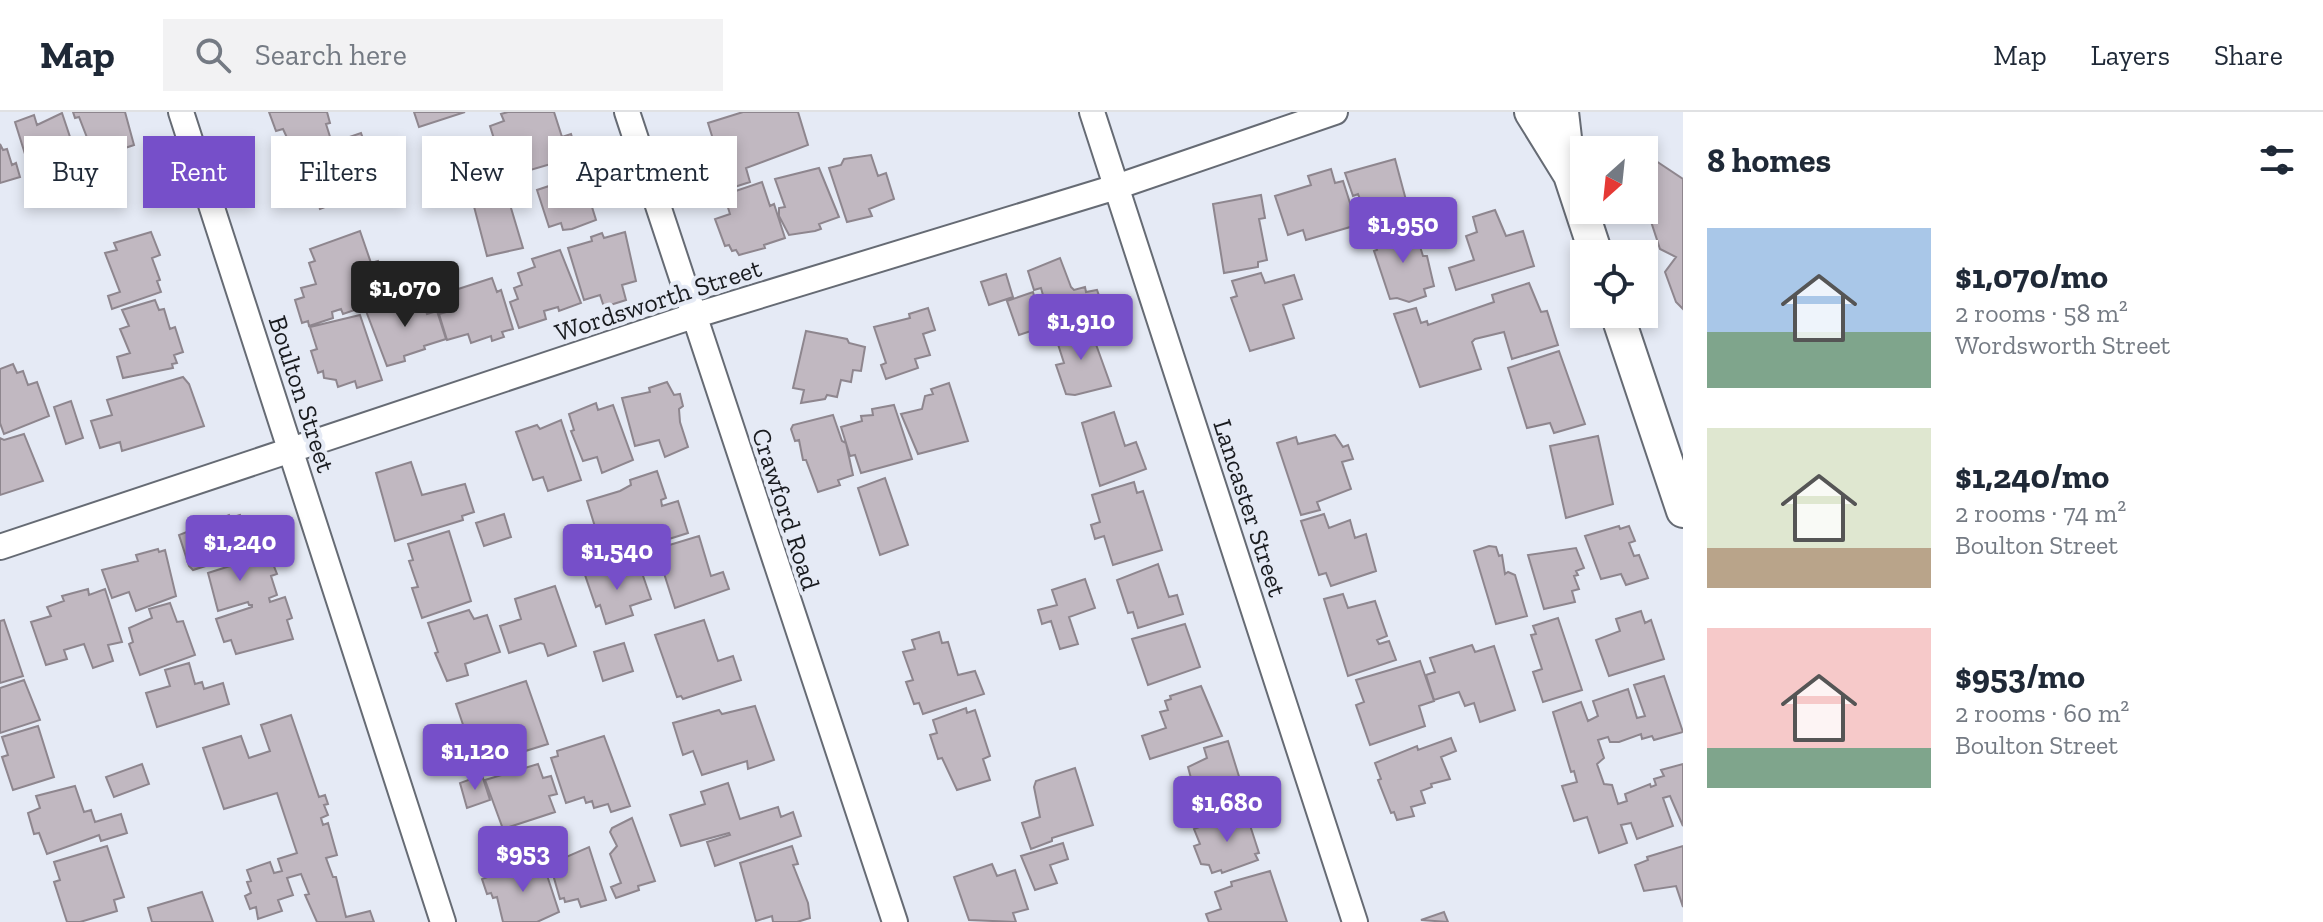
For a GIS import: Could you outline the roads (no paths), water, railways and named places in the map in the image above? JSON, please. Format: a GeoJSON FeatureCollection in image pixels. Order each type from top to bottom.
{"type":"FeatureCollection","features":[{"type":"Feature","properties":{"kind":"street","name":"Boulton Street"},"geometry":{"type":"LineString","coordinates":[[181,112],[443,922]]}},
{"type":"Feature","properties":{"kind":"street","name":"Crawford Road"},"geometry":{"type":"LineString","coordinates":[[627,112],[895,922]]}},
{"type":"Feature","properties":{"kind":"street","name":"Lancaster Street"},"geometry":{"type":"LineString","coordinates":[[1092,112],[1355,922]]}},
{"type":"Feature","properties":{"kind":"street","name":"Wordsworth Street"},"geometry":{"type":"LineString","coordinates":[[0,547],[693,316],[1116,187],[1335,112]]}},
{"type":"Feature","properties":{"kind":"street"},"geometry":{"type":"LineString","coordinates":[[1531,112],[1570,175]]}},
{"type":"Feature","properties":{"kind":"street"},"geometry":{"type":"LineString","coordinates":[[1562,112],[1570,175]]}},
{"type":"Feature","properties":{"kind":"street"},"geometry":{"type":"LineString","coordinates":[[1622,328],[1683,511]]}}]}
